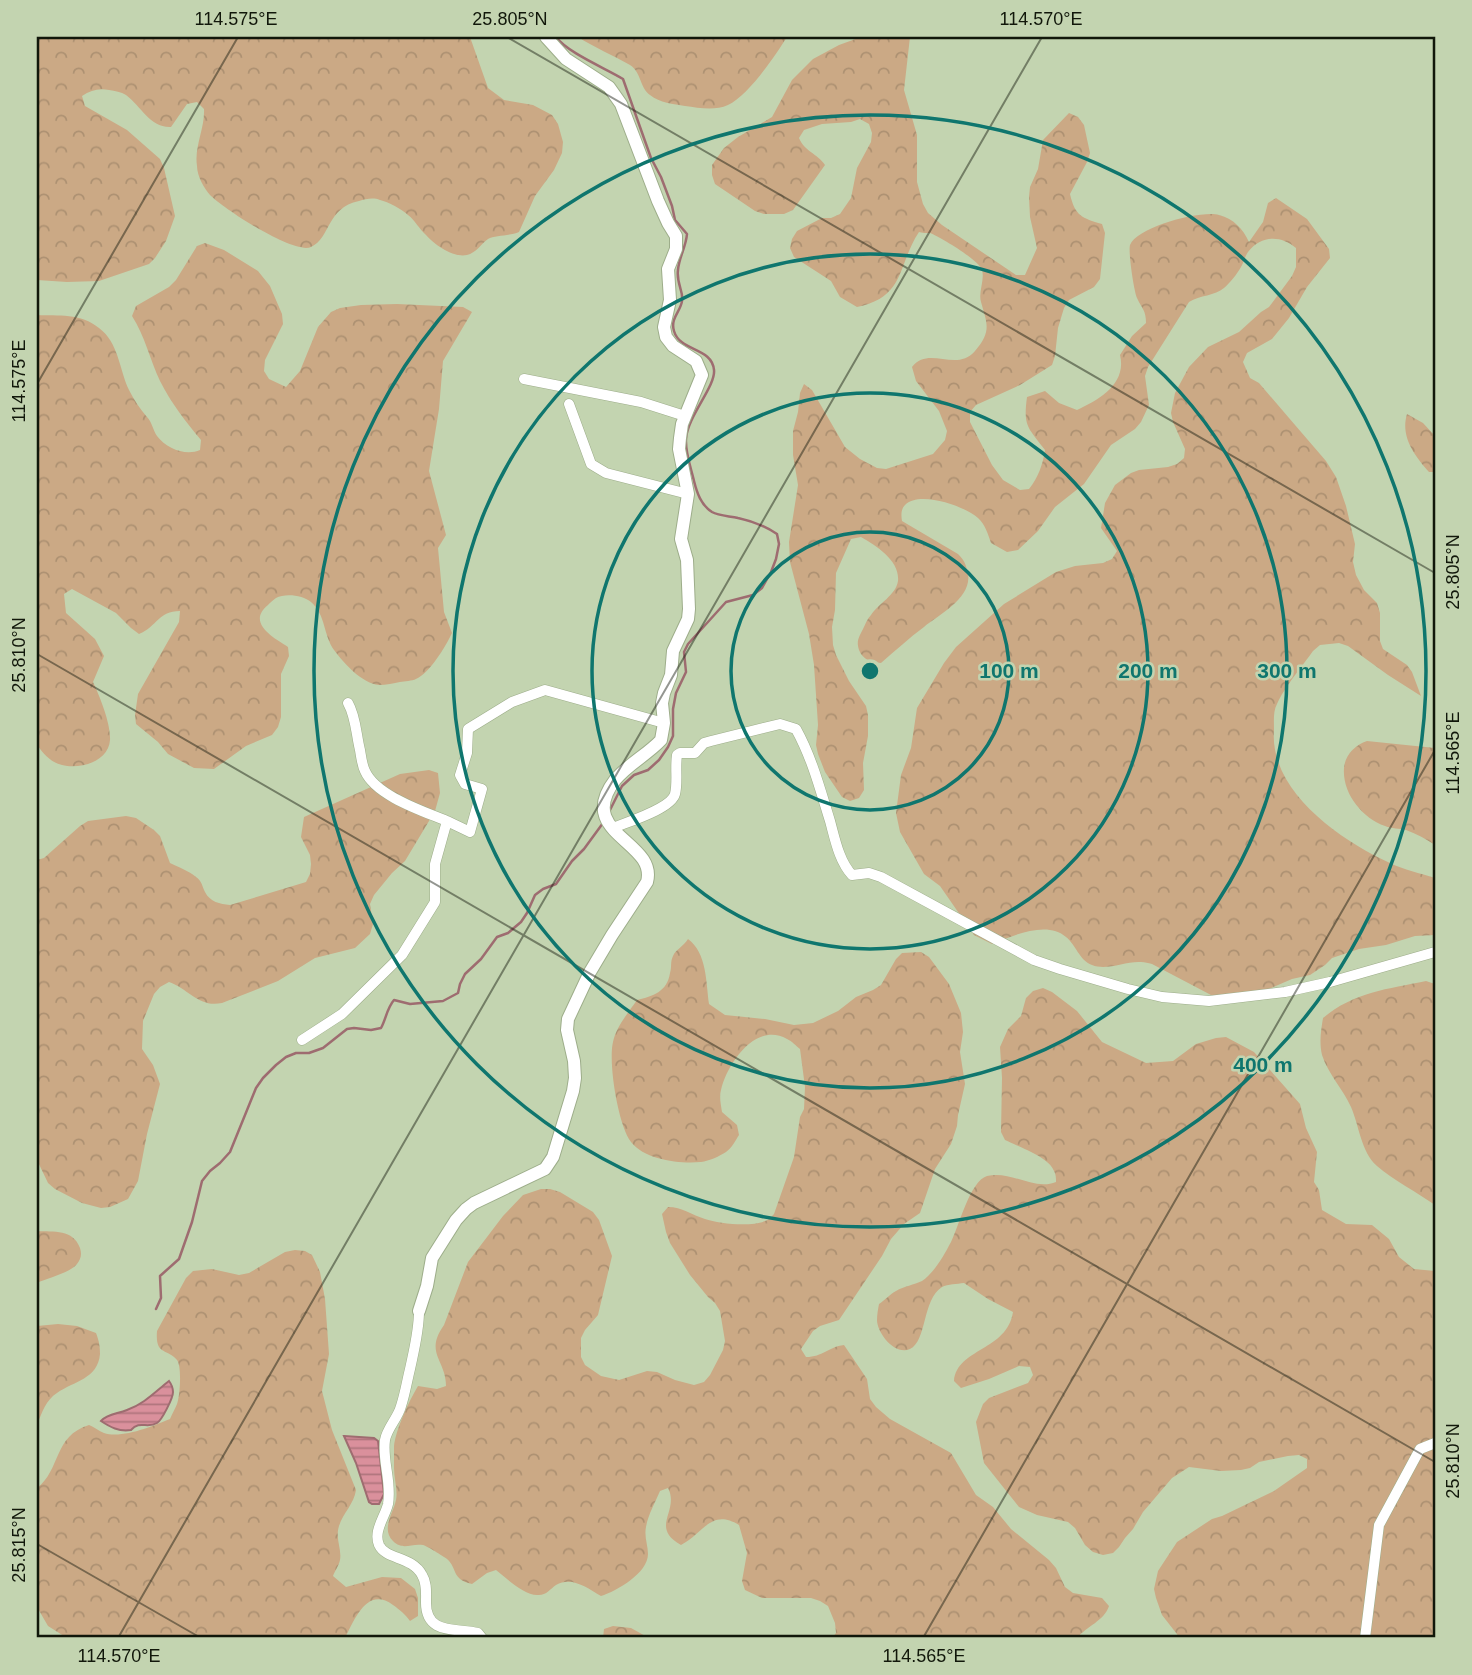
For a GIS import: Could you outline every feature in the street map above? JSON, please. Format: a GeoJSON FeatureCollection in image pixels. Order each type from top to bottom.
{"type":"FeatureCollection","features":[{"type":"Feature","properties":{"kind":"street"},"geometry":{"type":"LineString","coordinates":[[482,1638],[478,1633],[445,1629],[432,1622],[428,1617],[426,1585],[422,1574],[405,1559],[394,1557],[379,1546],[379,1529],[389,1495],[385,1439],[403,1399],[432,1258],[450,1228],[466,1209],[532,1177],[545,1169],[553,1157],[575,1078],[568,1019],[590,972],[647,882],[649,874],[644,859],[620,838],[603,812],[614,781],[661,740],[664,723],[662,704],[671,675],[673,650],[688,619],[687,560],[681,539],[688,494],[680,449],[681,431],[702,375],[696,361],[673,346],[666,337],[664,327],[670,300],[668,269],[676,248],[677,236],[658,201],[629,122],[609,87],[566,59],[546,37]]}},
{"type":"Feature","properties":{"kind":"street"},"geometry":{"type":"LineString","coordinates":[[524,379],[641,402],[685,416]]}},
{"type":"Feature","properties":{"kind":"street"},"geometry":{"type":"LineString","coordinates":[[569,404],[591,464],[606,473],[688,494]]}},
{"type":"Feature","properties":{"kind":"street"},"geometry":{"type":"LineString","coordinates":[[348,703],[354,713],[365,772],[381,791],[470,832],[482,789],[465,784],[460,775],[467,753],[468,729],[512,702],[545,690],[664,723]]}},
{"type":"Feature","properties":{"kind":"street"},"geometry":{"type":"LineString","coordinates":[[611,826],[663,807],[673,800],[676,792],[677,755],[680,753],[695,753],[704,743],[780,724],[796,729],[808,751],[837,845],[846,868],[852,875],[869,873],[881,877],[1034,960],[1148,994],[1209,1001],[1306,988],[1435,952]]}},
{"type":"Feature","properties":{"kind":"street"},"geometry":{"type":"LineString","coordinates":[[302,1040],[342,1014],[402,955],[435,902],[435,864],[447,821]]}},
{"type":"Feature","properties":{"kind":"street"},"geometry":{"type":"LineString","coordinates":[[1365,1638],[1379,1525],[1420,1449],[1435,1443]]}},
{"type":"Feature","properties":{"kind":"green space"},"geometry":{"type":"Polygon","coordinates":[[[37,37],[470,37],[488,88],[504,100],[533,105],[552,115],[558,124],[563,142],[562,153],[554,170],[535,196],[519,232],[488,239],[470,254],[456,255],[445,250],[430,239],[402,210],[372,198],[340,210],[317,243],[302,248],[259,229],[229,210],[208,192],[197,170],[196,159],[204,109],[197,102],[187,104],[171,127],[151,120],[124,94],[105,89],[95,90],[82,96],[85,106],[127,130],[160,159],[175,216],[166,241],[149,264],[99,281],[37,280],[37,37]]]}},
{"type":"Feature","properties":{"kind":"green space"},"geometry":{"type":"Polygon","coordinates":[[[578,37],[787,37],[744,93],[728,105],[707,108],[671,104],[654,98],[646,92],[634,68],[578,37]]]}},
{"type":"Feature","properties":{"kind":"green space"},"geometry":{"type":"Polygon","coordinates":[[[861,37],[910,37],[904,90],[917,135],[917,182],[923,204],[928,213],[942,225],[1016,275],[1025,275],[1037,248],[1030,217],[1029,197],[1043,140],[1069,113],[1078,117],[1084,125],[1090,153],[1070,194],[1080,215],[1102,224],[1105,233],[1100,279],[1094,287],[1069,300],[1064,308],[1052,365],[1020,385],[976,405],[970,412],[970,422],[992,465],[1003,480],[1020,490],[1029,489],[1035,480],[1045,450],[1026,421],[1027,397],[1045,391],[1059,403],[1077,410],[1094,401],[1115,383],[1121,365],[1120,355],[1132,336],[1146,323],[1132,272],[1130,245],[1135,238],[1170,221],[1210,214],[1234,222],[1249,242],[1263,222],[1268,203],[1276,198],[1307,219],[1329,249],[1330,258],[1307,287],[1289,318],[1272,339],[1247,353],[1243,362],[1250,378],[1259,383],[1326,461],[1336,477],[1355,544],[1353,562],[1356,575],[1364,590],[1377,603],[1380,613],[1380,641],[1383,649],[1407,665],[1421,696],[1348,646],[1339,643],[1320,645],[1284,691],[1276,707],[1275,752],[1295,793],[1330,827],[1390,863],[1435,878],[1435,935],[1415,936],[1332,958],[1310,975],[1292,979],[1253,996],[1211,995],[1152,964],[1135,962],[1104,967],[1092,965],[1058,932],[1029,931],[992,944],[974,935],[940,886],[924,874],[900,832],[896,813],[901,775],[911,748],[917,708],[944,663],[956,647],[1004,604],[1056,572],[1112,559],[1117,551],[1101,528],[1105,503],[1115,485],[1131,473],[1168,467],[1184,458],[1185,449],[1171,413],[1175,393],[1189,367],[1208,347],[1239,332],[1269,307],[1292,276],[1296,267],[1296,248],[1278,239],[1265,240],[1253,246],[1238,273],[1224,288],[1189,302],[1148,367],[1145,376],[1149,405],[1141,422],[1111,445],[1084,484],[1055,507],[1038,531],[1018,550],[1007,552],[991,543],[980,520],[972,513],[953,505],[920,499],[905,505],[902,521],[958,554],[966,566],[968,583],[954,605],[881,663],[865,658],[859,650],[858,642],[868,618],[897,586],[898,574],[891,561],[880,550],[861,537],[851,539],[836,573],[832,627],[836,655],[866,706],[868,715],[868,736],[863,763],[864,790],[859,798],[850,801],[842,797],[825,772],[816,745],[818,725],[809,634],[790,562],[789,542],[798,485],[793,455],[793,431],[800,393],[804,384],[812,390],[845,447],[877,468],[886,469],[933,454],[945,440],[947,431],[939,411],[916,381],[912,367],[926,358],[960,360],[975,351],[984,338],[987,327],[980,298],[982,270],[950,244],[930,233],[919,232],[892,288],[873,302],[857,307],[840,297],[831,281],[794,257],[790,248],[797,231],[822,218],[840,214],[851,198],[857,168],[871,142],[869,124],[860,119],[822,124],[804,130],[799,138],[802,143],[825,165],[793,210],[784,214],[755,211],[715,184],[712,165],[724,148],[772,117],[792,80],[813,59],[861,37]]]}},
{"type":"Feature","properties":{"kind":"green space"},"geometry":{"type":"Polygon","coordinates":[[[205,243],[224,250],[258,271],[270,286],[282,314],[283,324],[265,360],[264,371],[269,379],[286,387],[300,371],[318,327],[331,312],[340,308],[397,304],[463,307],[472,312],[443,361],[429,471],[446,535],[438,548],[444,612],[452,633],[437,659],[421,676],[413,680],[379,685],[359,676],[338,655],[330,644],[316,607],[311,602],[294,596],[276,598],[262,612],[260,618],[265,629],[288,647],[289,656],[281,674],[281,717],[278,727],[272,735],[246,746],[214,769],[194,768],[168,754],[136,724],[135,715],[138,694],[179,622],[180,611],[167,613],[139,634],[116,613],[72,589],[64,594],[66,613],[95,639],[104,656],[93,682],[107,719],[110,740],[105,753],[92,762],[77,766],[58,764],[37,745],[37,315],[77,318],[99,328],[111,341],[129,390],[157,436],[166,445],[177,450],[200,450],[201,440],[164,389],[132,316],[136,306],[176,280],[197,246],[205,243]]]}},
{"type":"Feature","properties":{"kind":"green space"},"geometry":{"type":"Polygon","coordinates":[[[1407,414],[1423,423],[1435,436],[1435,472],[1429,472],[1410,446],[1405,422],[1407,414]]]}},
{"type":"Feature","properties":{"kind":"green space"},"geometry":{"type":"Polygon","coordinates":[[[1367,741],[1435,748],[1435,845],[1403,829],[1377,822],[1361,811],[1355,803],[1346,786],[1344,768],[1351,751],[1367,741]]]}},
{"type":"Feature","properties":{"kind":"green space"},"geometry":{"type":"Polygon","coordinates":[[[429,770],[438,773],[440,793],[435,811],[405,861],[374,895],[370,904],[373,924],[370,934],[355,948],[315,958],[278,981],[222,1003],[207,1003],[169,982],[154,994],[143,1021],[142,1049],[153,1065],[160,1084],[138,1181],[128,1199],[101,1208],[82,1203],[48,1183],[37,1160],[37,860],[44,858],[88,821],[126,816],[136,818],[160,836],[170,863],[198,879],[212,900],[230,905],[306,882],[311,864],[310,855],[301,837],[304,817],[400,774],[429,770]]]}},
{"type":"Feature","properties":{"kind":"green space"},"geometry":{"type":"Polygon","coordinates":[[[688,939],[702,960],[709,1004],[725,1015],[794,1025],[813,1023],[881,985],[902,953],[921,952],[929,957],[949,984],[961,1013],[963,1032],[960,1052],[965,1084],[951,1144],[935,1169],[920,1213],[904,1224],[891,1239],[839,1320],[813,1331],[801,1349],[806,1357],[812,1357],[844,1345],[867,1379],[870,1399],[876,1407],[890,1419],[951,1453],[976,1495],[993,1507],[1011,1529],[1049,1560],[1065,1587],[1073,1593],[1102,1598],[1109,1606],[1107,1611],[1077,1638],[832,1638],[836,1633],[835,1623],[828,1606],[820,1601],[811,1598],[762,1598],[745,1590],[742,1581],[747,1553],[739,1525],[721,1519],[708,1524],[681,1545],[672,1538],[666,1525],[671,1504],[668,1488],[660,1491],[648,1518],[645,1534],[648,1554],[643,1568],[623,1586],[601,1596],[574,1582],[556,1585],[543,1594],[532,1594],[515,1586],[496,1570],[472,1584],[458,1577],[447,1559],[431,1549],[423,1545],[400,1546],[390,1536],[388,1526],[396,1496],[394,1446],[400,1423],[418,1386],[437,1389],[446,1386],[436,1350],[438,1335],[468,1262],[503,1216],[523,1195],[541,1189],[560,1192],[593,1212],[599,1220],[612,1256],[598,1315],[581,1338],[581,1357],[585,1365],[601,1376],[619,1380],[647,1371],[694,1385],[704,1382],[710,1375],[723,1350],[725,1341],[720,1311],[690,1275],[670,1243],[662,1214],[668,1207],[673,1207],[711,1221],[727,1223],[752,1224],[770,1218],[774,1214],[794,1157],[800,1117],[804,1109],[805,1087],[800,1049],[776,1035],[764,1036],[745,1048],[724,1080],[720,1095],[722,1112],[737,1125],[739,1135],[728,1150],[707,1161],[683,1162],[654,1157],[631,1142],[622,1122],[615,1093],[612,1051],[615,1036],[637,1000],[654,995],[666,985],[673,956],[688,939]]]}},
{"type":"Feature","properties":{"kind":"green space"},"geometry":{"type":"Polygon","coordinates":[[[1426,981],[1435,984],[1435,1205],[1390,1176],[1377,1166],[1367,1153],[1351,1107],[1325,1062],[1321,1045],[1323,1018],[1335,1009],[1359,997],[1385,989],[1426,981]]]}},
{"type":"Feature","properties":{"kind":"green space"},"geometry":{"type":"Polygon","coordinates":[[[1043,988],[1077,1011],[1102,1042],[1146,1063],[1173,1061],[1196,1044],[1216,1038],[1226,1037],[1254,1052],[1300,1104],[1306,1128],[1317,1152],[1314,1182],[1319,1190],[1322,1210],[1346,1224],[1372,1225],[1389,1239],[1399,1257],[1414,1269],[1435,1271],[1435,1638],[1180,1638],[1162,1615],[1154,1589],[1158,1571],[1177,1542],[1212,1519],[1274,1491],[1307,1468],[1307,1459],[1299,1455],[1288,1456],[1259,1462],[1241,1470],[1221,1471],[1189,1467],[1172,1478],[1143,1512],[1119,1547],[1113,1553],[1103,1555],[1093,1552],[1085,1545],[1068,1522],[1037,1515],[1019,1507],[984,1463],[976,1422],[983,1404],[989,1398],[1028,1383],[1033,1375],[1030,1367],[1019,1366],[961,1388],[954,1381],[957,1370],[964,1362],[1002,1335],[1013,1312],[964,1283],[950,1285],[942,1287],[931,1301],[919,1338],[910,1349],[899,1349],[883,1337],[877,1320],[879,1304],[899,1289],[922,1281],[935,1268],[951,1242],[970,1195],[981,1180],[996,1175],[1039,1184],[1056,1182],[1055,1172],[1046,1161],[1005,1140],[1001,1132],[1000,1047],[1008,1029],[1021,1016],[1026,998],[1033,991],[1043,988]]]}},
{"type":"Feature","properties":{"kind":"green space"},"geometry":{"type":"Polygon","coordinates":[[[37,1231],[56,1232],[73,1237],[81,1254],[74,1267],[37,1283],[37,1231]]]}},
{"type":"Feature","properties":{"kind":"green space"},"geometry":{"type":"Polygon","coordinates":[[[295,1250],[312,1255],[320,1272],[329,1354],[322,1391],[332,1430],[356,1490],[339,1526],[340,1560],[333,1576],[346,1587],[382,1577],[401,1578],[415,1589],[418,1616],[410,1621],[393,1605],[376,1599],[363,1607],[345,1638],[67,1638],[48,1626],[37,1607],[37,1488],[45,1481],[63,1445],[77,1430],[89,1425],[104,1433],[120,1434],[170,1419],[178,1400],[180,1369],[177,1360],[160,1348],[157,1331],[186,1278],[193,1271],[212,1269],[239,1275],[249,1273],[285,1252],[295,1250]]]}},
{"type":"Feature","properties":{"kind":"green space"},"geometry":{"type":"Polygon","coordinates":[[[37,1326],[77,1326],[96,1333],[100,1354],[95,1369],[90,1374],[50,1399],[37,1425],[37,1326]]]}},
{"type":"Feature","properties":{"kind":"green space"},"geometry":{"type":"Polygon","coordinates":[[[613,1626],[631,1628],[649,1638],[603,1638],[604,1629],[613,1626]]]}},
{"type":"Feature","properties":{"kind":"shaded area"},"geometry":{"type":"Polygon","coordinates":[[[169,1381],[173,1387],[173,1395],[157,1423],[127,1430],[101,1421],[109,1415],[139,1404],[169,1381]]]}},
{"type":"Feature","properties":{"kind":"shaded area"},"geometry":{"type":"Polygon","coordinates":[[[344,1436],[374,1438],[378,1441],[384,1494],[379,1504],[369,1502],[344,1436]]]}},
{"type":"Feature","properties":{"kind":"waterway"},"geometry":{"type":"LineString","coordinates":[[556,37],[578,54],[623,79],[675,220],[687,234],[678,275],[681,305],[673,326],[677,338],[708,357],[714,370],[711,384],[691,421],[686,439],[687,455],[698,494],[712,512],[763,526],[777,534],[779,544],[771,572],[762,588],[753,595],[726,602],[688,644],[684,652],[686,672],[676,693],[673,736],[668,747],[648,770],[634,775],[622,786],[609,812]]}},
{"type":"Feature","properties":{"kind":"waterway"},"geometry":{"type":"LineString","coordinates":[[156,1309],[161,1298],[160,1276],[179,1259],[202,1181],[230,1152],[256,1088],[263,1078],[286,1057],[323,1048],[347,1029],[381,1028],[394,1000],[410,1004],[443,1001],[458,993],[465,974],[481,959],[497,937],[508,933],[521,922],[535,895],[556,884],[603,823]]}}]}
